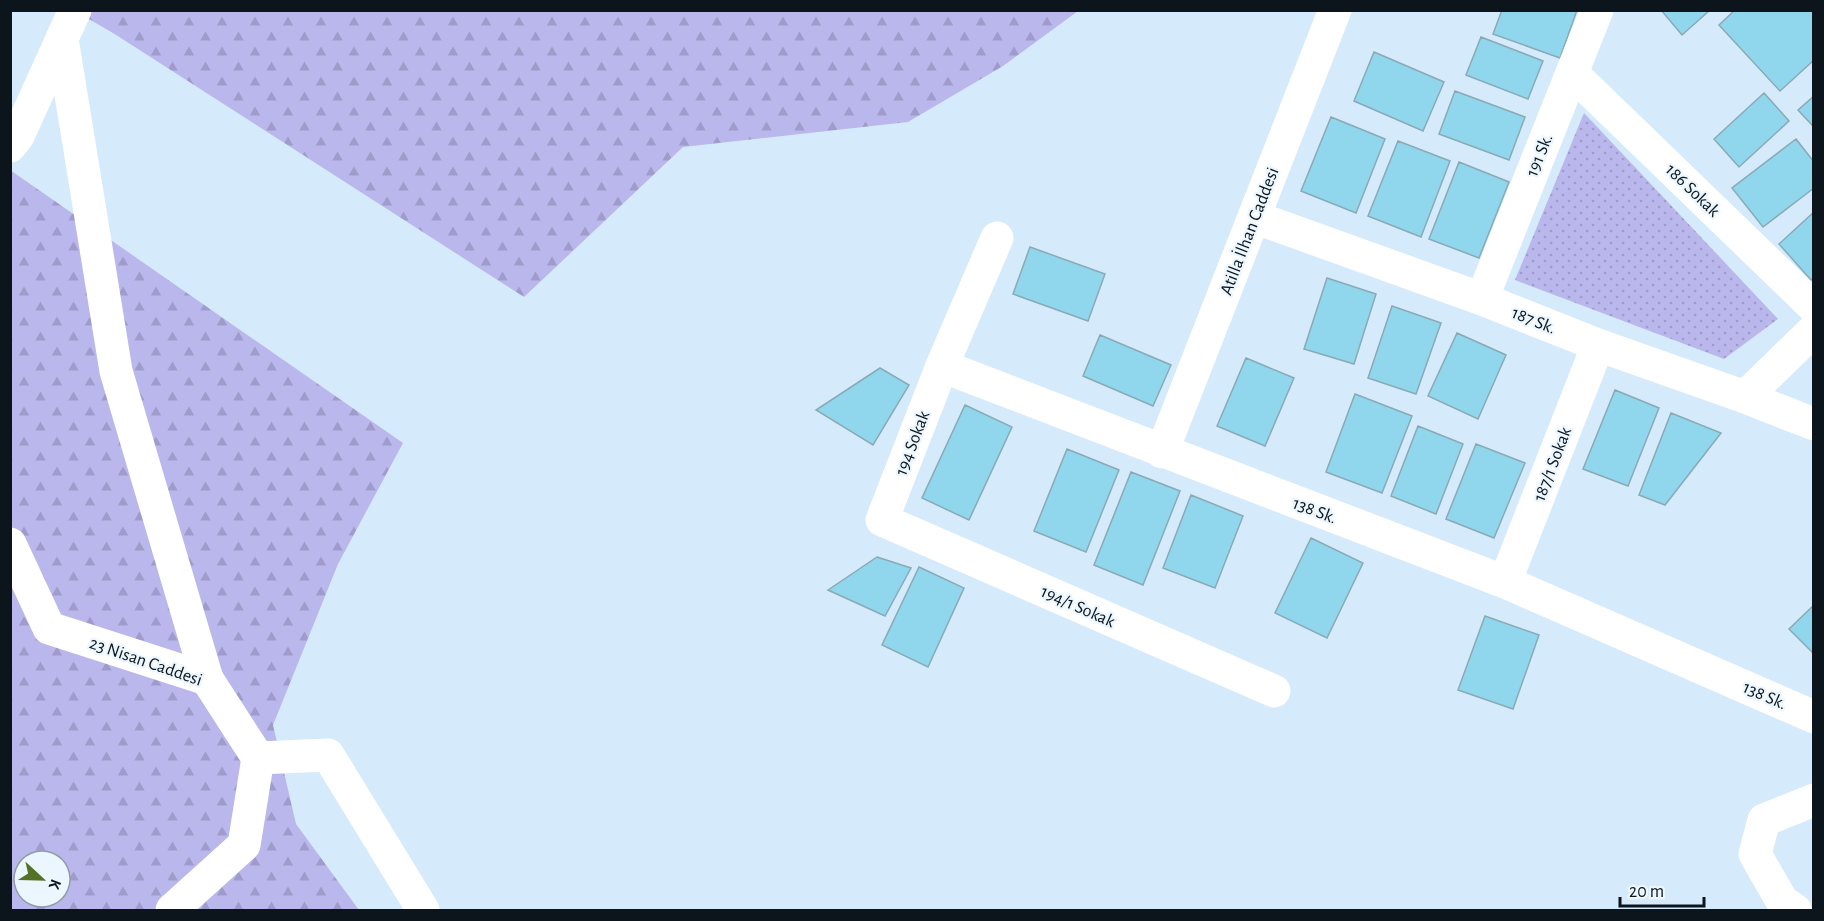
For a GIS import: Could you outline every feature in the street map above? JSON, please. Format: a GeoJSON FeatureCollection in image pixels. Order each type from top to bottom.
{"type":"FeatureCollection","features":[{"type":"Feature","properties":{"kind":"street","name":"Atilla İlhan Caddesi"},"geometry":{"type":"LineString","coordinates":[[1162,452],[1335,10]]}},
{"type":"Feature","properties":{"kind":"street","name":"191 Sk."},"geometry":{"type":"LineString","coordinates":[[1482,299],[1597,10]]}},
{"type":"Feature","properties":{"kind":"street"},"geometry":{"type":"LineString","coordinates":[[10,146],[18,136],[69,25]]}},
{"type":"Feature","properties":{"kind":"street"},"geometry":{"type":"LineString","coordinates":[[69,25],[116,371],[207,679]]}},
{"type":"Feature","properties":{"kind":"street","name":"186 Sokak"},"geometry":{"type":"LineString","coordinates":[[1572,73],[1814,307]]}},
{"type":"Feature","properties":{"kind":"street","name":"187 Sk."},"geometry":{"type":"LineString","coordinates":[[1254,217],[1482,299],[1598,345],[1814,424]]}},
{"type":"Feature","properties":{"kind":"street"},"geometry":{"type":"LineString","coordinates":[[942,366],[997,238]]}},
{"type":"Feature","properties":{"kind":"street"},"geometry":{"type":"LineString","coordinates":[[1745,397],[1814,330]]}},
{"type":"Feature","properties":{"kind":"street","name":"187/1 Sokak"},"geometry":{"type":"LineString","coordinates":[[1505,582],[1598,345]]}},
{"type":"Feature","properties":{"kind":"street","name":"138 Sk."},"geometry":{"type":"LineString","coordinates":[[942,366],[1505,582],[1814,717]]}},
{"type":"Feature","properties":{"kind":"street","name":"194 Sokak"},"geometry":{"type":"LineString","coordinates":[[882,520],[942,366]]}},
{"type":"Feature","properties":{"kind":"street","name":"194/1 Sokak"},"geometry":{"type":"LineString","coordinates":[[882,520],[1274,691]]}},
{"type":"Feature","properties":{"kind":"street","name":"23 Nisan Caddesi"},"geometry":{"type":"LineString","coordinates":[[10,544],[49,628],[207,679],[258,758]]}},
{"type":"Feature","properties":{"kind":"street"},"geometry":{"type":"LineString","coordinates":[[172,910],[244,845],[258,758],[328,755],[423,910]]}},
{"type":"Feature","properties":{"kind":"street"},"geometry":{"type":"LineString","coordinates":[[1795,910],[1782,900],[1755,854],[1764,820],[1814,800]]}},
{"type":"Feature","properties":{"kind":"green space"},"geometry":{"type":"Polygon","coordinates":[[[75,11],[1078,11],[1003,66],[908,122],[683,147],[524,297],[113,33],[75,11]]]}},
{"type":"Feature","properties":{"kind":"green space"},"geometry":{"type":"Polygon","coordinates":[[[1584,113],[1778,319],[1724,359],[1515,280],[1584,113]]]}},
{"type":"Feature","properties":{"kind":"green space"},"geometry":{"type":"Polygon","coordinates":[[[10,170],[403,443],[338,564],[273,725],[296,824],[359,910],[11,910],[10,170]]]}},
{"type":"Feature","properties":{"kind":"building"},"geometry":{"type":"Polygon","coordinates":[[[1502,10],[1577,10],[1560,58],[1493,34],[1502,10]]]}},
{"type":"Feature","properties":{"kind":"building"},"geometry":{"type":"Polygon","coordinates":[[[1661,10],[1710,10],[1682,35],[1661,10]]]}},
{"type":"Feature","properties":{"kind":"building"},"geometry":{"type":"Polygon","coordinates":[[[1735,10],[1814,10],[1814,60],[1780,91],[1719,25],[1735,10]]]}},
{"type":"Feature","properties":{"kind":"building"},"geometry":{"type":"Polygon","coordinates":[[[1481,37],[1543,61],[1528,99],[1466,75],[1481,37]]]}},
{"type":"Feature","properties":{"kind":"building"},"geometry":{"type":"Polygon","coordinates":[[[1374,52],[1444,82],[1423,131],[1354,101],[1374,52]]]}},
{"type":"Feature","properties":{"kind":"building"},"geometry":{"type":"Polygon","coordinates":[[[1455,91],[1525,117],[1509,160],[1439,134],[1455,91]]]}},
{"type":"Feature","properties":{"kind":"building"},"geometry":{"type":"Polygon","coordinates":[[[1764,93],[1789,121],[1739,167],[1714,139],[1764,93]]]}},
{"type":"Feature","properties":{"kind":"building"},"geometry":{"type":"Polygon","coordinates":[[[1814,96],[1814,127],[1798,110],[1814,96]]]}},
{"type":"Feature","properties":{"kind":"building"},"geometry":{"type":"Polygon","coordinates":[[[1331,117],[1385,139],[1356,213],[1301,191],[1331,117]]]}},
{"type":"Feature","properties":{"kind":"building"},"geometry":{"type":"Polygon","coordinates":[[[1796,139],[1814,162],[1814,188],[1763,227],[1732,188],[1796,139]]]}},
{"type":"Feature","properties":{"kind":"building"},"geometry":{"type":"Polygon","coordinates":[[[1398,141],[1450,161],[1421,237],[1368,216],[1398,141]]]}},
{"type":"Feature","properties":{"kind":"building"},"geometry":{"type":"Polygon","coordinates":[[[1459,162],[1509,182],[1479,258],[1429,239],[1459,162]]]}},
{"type":"Feature","properties":{"kind":"building"},"geometry":{"type":"Polygon","coordinates":[[[1814,212],[1814,278],[1811,280],[1779,244],[1814,212]]]}},
{"type":"Feature","properties":{"kind":"building"},"geometry":{"type":"Polygon","coordinates":[[[1030,247],[1105,274],[1088,321],[1013,294],[1030,247]]]}},
{"type":"Feature","properties":{"kind":"building"},"geometry":{"type":"Polygon","coordinates":[[[1327,278],[1376,294],[1354,364],[1304,349],[1327,278]]]}},
{"type":"Feature","properties":{"kind":"building"},"geometry":{"type":"Polygon","coordinates":[[[1392,306],[1441,323],[1416,394],[1368,378],[1392,306]]]}},
{"type":"Feature","properties":{"kind":"building"},"geometry":{"type":"Polygon","coordinates":[[[1457,333],[1506,355],[1478,419],[1428,396],[1457,333]]]}},
{"type":"Feature","properties":{"kind":"building"},"geometry":{"type":"Polygon","coordinates":[[[1100,335],[1171,365],[1153,406],[1083,376],[1100,335]]]}},
{"type":"Feature","properties":{"kind":"building"},"geometry":{"type":"Polygon","coordinates":[[[1246,358],[1294,378],[1265,446],[1217,426],[1246,358]]]}},
{"type":"Feature","properties":{"kind":"building"},"geometry":{"type":"Polygon","coordinates":[[[880,368],[909,385],[873,445],[816,410],[880,368]]]}},
{"type":"Feature","properties":{"kind":"building"},"geometry":{"type":"Polygon","coordinates":[[[1615,390],[1659,408],[1628,486],[1583,469],[1615,390]]]}},
{"type":"Feature","properties":{"kind":"building"},"geometry":{"type":"Polygon","coordinates":[[[1355,394],[1412,416],[1382,493],[1326,472],[1355,394]]]}},
{"type":"Feature","properties":{"kind":"building"},"geometry":{"type":"Polygon","coordinates":[[[965,405],[1012,427],[969,520],[922,498],[965,405]]]}},
{"type":"Feature","properties":{"kind":"building"},"geometry":{"type":"Polygon","coordinates":[[[1671,413],[1721,433],[1665,505],[1639,495],[1671,413]]]}},
{"type":"Feature","properties":{"kind":"building"},"geometry":{"type":"Polygon","coordinates":[[[1418,426],[1463,444],[1436,514],[1391,496],[1418,426]]]}},
{"type":"Feature","properties":{"kind":"building"},"geometry":{"type":"Polygon","coordinates":[[[1476,444],[1525,463],[1494,538],[1446,519],[1476,444]]]}},
{"type":"Feature","properties":{"kind":"building"},"geometry":{"type":"Polygon","coordinates":[[[1067,449],[1119,470],[1086,552],[1034,531],[1067,449]]]}},
{"type":"Feature","properties":{"kind":"building"},"geometry":{"type":"Polygon","coordinates":[[[1131,472],[1180,491],[1143,585],[1094,565],[1131,472]]]}},
{"type":"Feature","properties":{"kind":"building"},"geometry":{"type":"Polygon","coordinates":[[[1191,495],[1243,516],[1215,588],[1163,568],[1191,495]]]}},
{"type":"Feature","properties":{"kind":"building"},"geometry":{"type":"Polygon","coordinates":[[[1311,538],[1363,563],[1327,638],[1275,613],[1311,538]]]}},
{"type":"Feature","properties":{"kind":"building"},"geometry":{"type":"Polygon","coordinates":[[[877,557],[911,568],[885,616],[828,590],[877,557]]]}},
{"type":"Feature","properties":{"kind":"building"},"geometry":{"type":"Polygon","coordinates":[[[919,567],[964,588],[928,667],[882,645],[919,567]]]}},
{"type":"Feature","properties":{"kind":"building"},"geometry":{"type":"Polygon","coordinates":[[[1814,605],[1814,654],[1789,629],[1814,605]]]}},
{"type":"Feature","properties":{"kind":"building"},"geometry":{"type":"Polygon","coordinates":[[[1485,616],[1539,635],[1513,709],[1458,690],[1485,616]]]}}]}
